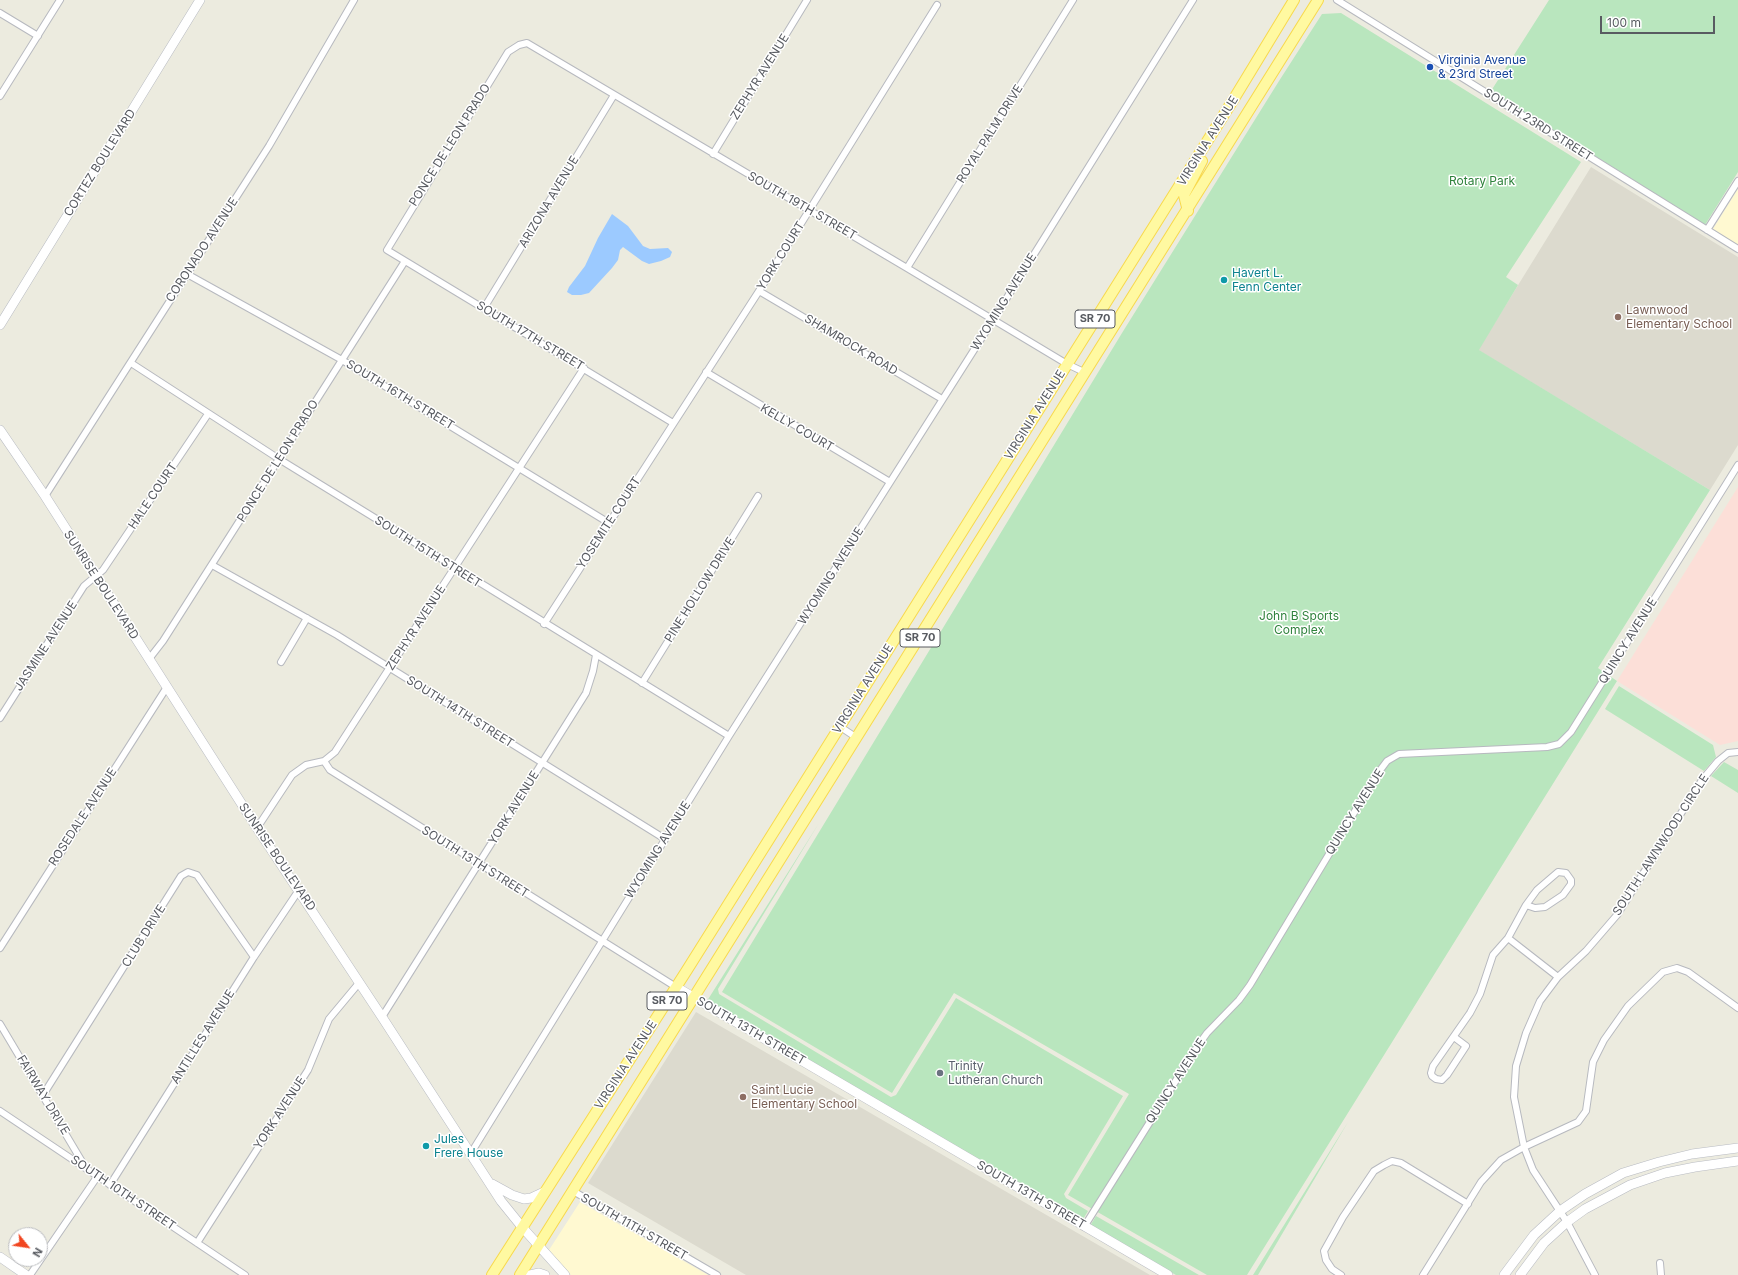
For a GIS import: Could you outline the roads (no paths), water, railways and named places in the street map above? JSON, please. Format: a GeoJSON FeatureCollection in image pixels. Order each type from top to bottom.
{"type":"FeatureCollection","features":[{"type":"Feature","properties":{"kind":"main road","name":"VIRGINIA AVENUE"},"geometry":{"type":"LineString","coordinates":[[492,1275],[676,987],[1235,97],[1294,0]]}},
{"type":"Feature","properties":{"kind":"main road","name":"VIRGINIA AVENUE"},"geometry":{"type":"LineString","coordinates":[[520,1275],[1188,211],[1318,0]]}},
{"type":"Feature","properties":{"kind":"main road"},"geometry":{"type":"LineString","coordinates":[[1188,211],[1184,195],[1235,97]]}},
{"type":"Feature","properties":{"kind":"street"},"geometry":{"type":"LineString","coordinates":[[0,96],[60,0]]}},
{"type":"Feature","properties":{"kind":"street","name":"CORTEZ BOULEVARD"},"geometry":{"type":"LineString","coordinates":[[0,325],[200,0]]}},
{"type":"Feature","properties":{"kind":"street","name":"CORONADO AVENUE"},"geometry":{"type":"LineString","coordinates":[[45,496],[269,146],[354,0]]}},
{"type":"Feature","properties":{"kind":"street","name":"ZEPHYR AVENUE"},"geometry":{"type":"LineString","coordinates":[[713,154],[807,0]]}},
{"type":"Feature","properties":{"kind":"street","name":"ROYAL PALM DRIVE"},"geometry":{"type":"LineString","coordinates":[[907,268],[1073,0]]}},
{"type":"Feature","properties":{"kind":"street","name":"WYOMING AVENUE"},"geometry":{"type":"LineString","coordinates":[[471,1153],[729,736],[993,320],[1193,0]]}},
{"type":"Feature","properties":{"kind":"street","name":"SOUTH 23RD STREET"},"geometry":{"type":"LineString","coordinates":[[1337,0],[1738,249]]}},
{"type":"Feature","properties":{"kind":"street","name":"YORK COURT"},"geometry":{"type":"LineString","coordinates":[[673,423],[759,291],[937,5]]}},
{"type":"Feature","properties":{"kind":"street"},"geometry":{"type":"LineString","coordinates":[[0,13],[38,36]]}},
{"type":"Feature","properties":{"kind":"street","name":"SOUTH 19TH STREET"},"geometry":{"type":"LineString","coordinates":[[519,45],[527,43],[810,210],[1066,364],[1086,373]]}},
{"type":"Feature","properties":{"kind":"street","name":"PONCE DE LEON PRADO"},"geometry":{"type":"LineString","coordinates":[[387,250],[508,52],[519,45]]}},
{"type":"Feature","properties":{"kind":"street","name":"ARIZONA AVENUE"},"geometry":{"type":"LineString","coordinates":[[484,308],[614,95]]}},
{"type":"Feature","properties":{"kind":"street"},"geometry":{"type":"LineString","coordinates":[[1707,230],[1738,181]]}},
{"type":"Feature","properties":{"kind":"street","name":"SOUTH 17TH STREET"},"geometry":{"type":"LineString","coordinates":[[387,250],[673,423]]}},
{"type":"Feature","properties":{"kind":"street","name":"PONCE DE LEON PRADO"},"geometry":{"type":"LineString","coordinates":[[149,660],[212,565],[405,261]]}},
{"type":"Feature","properties":{"kind":"street","name":"SOUTH 16TH STREET"},"geometry":{"type":"LineString","coordinates":[[187,274],[342,360],[609,523]]}},
{"type":"Feature","properties":{"kind":"street","name":"SHAMROCK ROAD"},"geometry":{"type":"LineString","coordinates":[[759,291],[942,399]]}},
{"type":"Feature","properties":{"kind":"street","name":"SOUTH 15TH STREET"},"geometry":{"type":"LineString","coordinates":[[131,363],[279,459],[455,567],[544,624],[729,736]]}},
{"type":"Feature","properties":{"kind":"street","name":"ZEPHYR AVENUE"},"geometry":{"type":"LineString","coordinates":[[324,761],[335,752],[584,368]]}},
{"type":"Feature","properties":{"kind":"street","name":"KELLY COURT"},"geometry":{"type":"LineString","coordinates":[[706,372],[890,482]]}},
{"type":"Feature","properties":{"kind":"street","name":"HALE COURT"},"geometry":{"type":"LineString","coordinates":[[96,577],[104,570],[208,414]]}},
{"type":"Feature","properties":{"kind":"street","name":"YOSEMITE COURT"},"geometry":{"type":"LineString","coordinates":[[544,624],[673,423]]}},
{"type":"Feature","properties":{"kind":"street","name":"SUNRISE BOULEVARD"},"geometry":{"type":"LineString","coordinates":[[1,436],[45,496],[257,828],[502,1201],[522,1227],[565,1275]]}},
{"type":"Feature","properties":{"kind":"street","name":"QUINCY AVENUE"},"geometry":{"type":"LineString","coordinates":[[1084,1227],[1197,1047],[1207,1033],[1239,1000],[1250,985],[1378,773],[1387,761],[1399,754],[1547,747],[1560,744],[1570,732],[1738,465]]}},
{"type":"Feature","properties":{"kind":"street","name":"PINE HOLLOW DRIVE"},"geometry":{"type":"LineString","coordinates":[[642,683],[758,496]]}},
{"type":"Feature","properties":{"kind":"street","name":"SOUTH 14TH STREET"},"geometry":{"type":"LineString","coordinates":[[212,565],[307,618],[390,668],[665,839]]}},
{"type":"Feature","properties":{"kind":"street","name":"JASMINE AVENUE"},"geometry":{"type":"LineString","coordinates":[[0,718],[84,586],[96,577]]}},
{"type":"Feature","properties":{"kind":"street"},"geometry":{"type":"LineString","coordinates":[[282,662],[307,618]]}},
{"type":"Feature","properties":{"kind":"street","name":"YORK AVENUE"},"geometry":{"type":"LineString","coordinates":[[382,1017],[586,693],[596,655]]}},
{"type":"Feature","properties":{"kind":"street","name":"ROSEDALE AVENUE"},"geometry":{"type":"LineString","coordinates":[[0,948],[167,687]]}},
{"type":"Feature","properties":{"kind":"street"},"geometry":{"type":"LineString","coordinates":[[840,726],[857,738]]}},
{"type":"Feature","properties":{"kind":"street","name":"SOUTH LAWNWOOD CIRCLE"},"geometry":{"type":"LineString","coordinates":[[1595,1275],[1567,1222],[1534,1170],[1524,1147],[1514,1097],[1516,1066],[1526,1033],[1540,1002],[1558,977],[1586,950],[1617,915],[1702,780],[1718,761],[1728,753],[1738,752]]}},
{"type":"Feature","properties":{"kind":"street"},"geometry":{"type":"LineString","coordinates":[[257,828],[292,774],[306,765],[324,761]]}},
{"type":"Feature","properties":{"kind":"street","name":"SOUTH 13TH STREET"},"geometry":{"type":"LineString","coordinates":[[324,761],[330,770],[479,865],[694,998],[1168,1275]]}},
{"type":"Feature","properties":{"kind":"street","name":"CLUB DRIVE"},"geometry":{"type":"LineString","coordinates":[[43,1095],[181,876],[188,872],[197,875],[254,957]]}},
{"type":"Feature","properties":{"kind":"street"},"geometry":{"type":"LineString","coordinates":[[1454,1037],[1466,1046],[1447,1075],[1442,1080],[1436,1079],[1431,1073],[1433,1066],[1470,1013],[1480,994],[1493,955],[1508,938],[1526,905],[1537,890],[1558,872],[1566,872],[1571,880],[1571,884],[1563,895],[1545,907],[1535,908],[1526,905]]}},
{"type":"Feature","properties":{"kind":"street","name":"ANTILLES AVENUE"},"geometry":{"type":"LineString","coordinates":[[110,1185],[254,957],[299,890]]}},
{"type":"Feature","properties":{"kind":"street"},"geometry":{"type":"LineString","coordinates":[[1508,938],[1558,977]]}},
{"type":"Feature","properties":{"kind":"street"},"geometry":{"type":"LineString","coordinates":[[1424,1275],[1481,1182],[1490,1170],[1501,1160],[1524,1147],[1578,1122],[1586,1111],[1589,1100],[1593,1062],[1604,1040],[1628,1006],[1663,972],[1677,968],[1688,972],[1738,1008]]}},
{"type":"Feature","properties":{"kind":"street","name":"YORK AVENUE"},"geometry":{"type":"LineString","coordinates":[[197,1243],[308,1070],[329,1019],[359,983]]}},
{"type":"Feature","properties":{"kind":"street","name":"FAIRWAY DRIVE"},"geometry":{"type":"LineString","coordinates":[[0,1024],[85,1166]]}},
{"type":"Feature","properties":{"kind":"street","name":"SOUTH 10TH STREET"},"geometry":{"type":"LineString","coordinates":[[0,1111],[85,1166],[97,1177],[242,1274]]}},
{"type":"Feature","properties":{"kind":"street"},"geometry":{"type":"LineString","coordinates":[[1504,1275],[1534,1235],[1560,1211],[1585,1194],[1623,1173],[1692,1154],[1738,1148]]}},
{"type":"Feature","properties":{"kind":"street"},"geometry":{"type":"LineString","coordinates":[[1520,1275],[1544,1243],[1567,1222],[1585,1209],[1630,1185],[1665,1173],[1738,1161]]}},
{"type":"Feature","properties":{"kind":"street"},"geometry":{"type":"LineString","coordinates":[[1341,1275],[1332,1269],[1326,1260],[1324,1251],[1343,1217],[1374,1171],[1384,1164],[1392,1162],[1401,1163],[1468,1204]]}},
{"type":"Feature","properties":{"kind":"street"},"geometry":{"type":"LineString","coordinates":[[30,1275],[97,1177]]}},
{"type":"Feature","properties":{"kind":"street"},"geometry":{"type":"LineString","coordinates":[[490,1182],[512,1195],[524,1199],[546,1191]]}},
{"type":"Feature","properties":{"kind":"street","name":"SOUTH 11TH STREET"},"geometry":{"type":"LineString","coordinates":[[573,1191],[717,1275]]}},
{"type":"Feature","properties":{"kind":"street"},"geometry":{"type":"LineString","coordinates":[[0,1257],[20,1273]]}},
{"type":"Feature","properties":{"kind":"street"},"geometry":{"type":"LineString","coordinates":[[1660,1263],[1661,1275]]}},
{"type":"Feature","properties":{"kind":"street"},"geometry":{"type":"LineString","coordinates":[[530,1275],[545,1275]]}},
{"type":"Feature","properties":{"kind":"water"},"geometry":{"type":"Polygon","coordinates":[[[612,214],[628,226],[643,246],[650,249],[668,248],[672,252],[670,257],[649,264],[642,261],[623,247],[620,250],[618,260],[589,293],[572,295],[567,292],[569,287],[585,266],[598,238],[612,214]]]}},
{"type":"Feature","properties":{"kind":"place","name":"Virginia Avenue & 23rd Street"},"geometry":{"type":"Point","coordinates":[1430,67]}},
{"type":"Feature","properties":{"kind":"place","name":"Havert L. Fenn Center"},"geometry":{"type":"Point","coordinates":[1224,280]}},
{"type":"Feature","properties":{"kind":"place","name":"Lawnwood Elementary School"},"geometry":{"type":"Point","coordinates":[1618,317]}},
{"type":"Feature","properties":{"kind":"place","name":"Trinity Lutheran Church"},"geometry":{"type":"Point","coordinates":[940,1073]}},
{"type":"Feature","properties":{"kind":"place","name":"Saint Lucie Elementary School"},"geometry":{"type":"Point","coordinates":[743,1097]}},
{"type":"Feature","properties":{"kind":"place","name":"Jules Frere House"},"geometry":{"type":"Point","coordinates":[426,1146]}},
{"type":"Feature","properties":{"kind":"park label","name":"Rotary Park"},"geometry":{"type":"Point","coordinates":[1482,181]}},
{"type":"Feature","properties":{"kind":"park label","name":"John B Sports Complex"},"geometry":{"type":"Point","coordinates":[1299,623]}}]}
